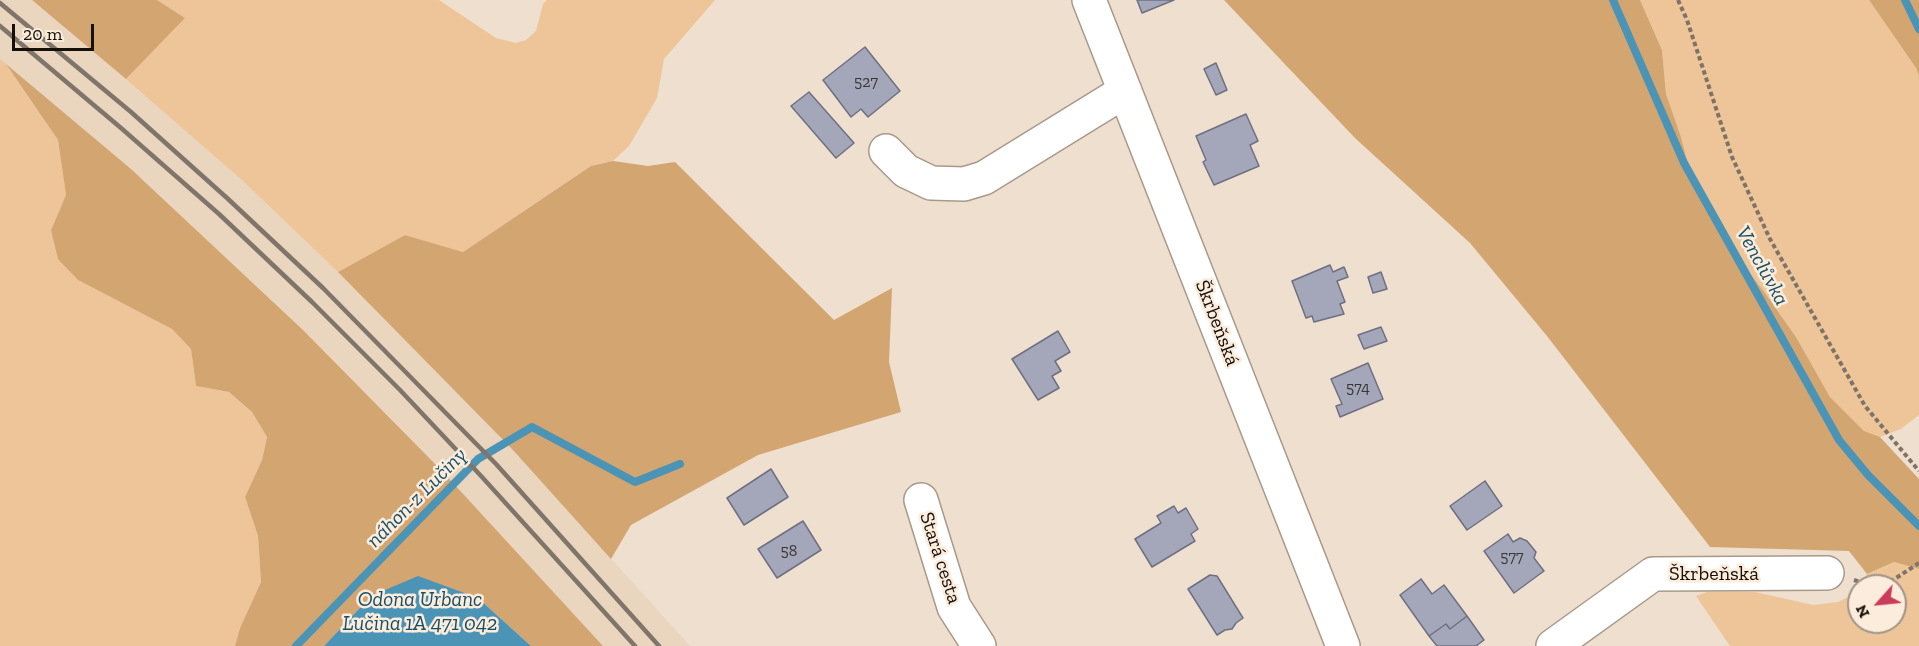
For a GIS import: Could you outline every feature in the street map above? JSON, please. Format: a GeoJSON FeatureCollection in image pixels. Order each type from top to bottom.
{"type":"FeatureCollection","features":[{"type":"Feature","properties":{"kind":"street","name":"Škrbeňská"},"geometry":{"type":"LineString","coordinates":[[1089,0],[1343,646]]}},
{"type":"Feature","properties":{"kind":"street"},"geometry":{"type":"LineString","coordinates":[[885,152],[906,171],[931,183],[964,184],[984,178],[1125,91]]}},
{"type":"Feature","properties":{"kind":"street","name":"Stará cesta"},"geometry":{"type":"LineString","coordinates":[[921,500],[954,607],[979,646]]}},
{"type":"Feature","properties":{"kind":"street","name":"Škrbeňská"},"geometry":{"type":"LineString","coordinates":[[1553,646],[1653,574],[1827,573]]}},
{"type":"Feature","properties":{"kind":"path"},"geometry":{"type":"LineString","coordinates":[[1678,0],[1687,20],[1732,157],[1770,239],[1865,406],[1919,471]]}},
{"type":"Feature","properties":{"kind":"path"},"geometry":{"type":"LineString","coordinates":[[1902,574],[1919,563]]}},
{"type":"Feature","properties":{"kind":"shaded area"},"geometry":{"type":"Polygon","coordinates":[[[0,0],[32,0],[146,95],[243,181],[338,272],[512,449],[690,646],[603,646],[442,471],[303,330],[131,169],[0,59],[0,0]]]}},
{"type":"Feature","properties":{"kind":"shaded area"},"geometry":{"type":"Polygon","coordinates":[[[32,0],[157,0],[185,18],[126,79],[32,0]]]}},
{"type":"Feature","properties":{"kind":"shaded area"},"geometry":{"type":"Polygon","coordinates":[[[157,0],[439,0],[496,38],[516,43],[526,40],[536,31],[543,4],[547,0],[715,0],[664,59],[657,98],[629,146],[613,161],[591,166],[463,252],[405,235],[338,272],[243,181],[126,79],[185,18],[157,0]]]}},
{"type":"Feature","properties":{"kind":"shaded area"},"geometry":{"type":"Polygon","coordinates":[[[1224,0],[1640,0],[1662,50],[1666,94],[1681,137],[1693,184],[1720,234],[1796,337],[1830,397],[1864,431],[1880,437],[1919,479],[1919,569],[1894,562],[1867,574],[1849,551],[1710,547],[1547,336],[1470,243],[1355,138],[1224,0]]]}},
{"type":"Feature","properties":{"kind":"shaded area"},"geometry":{"type":"Polygon","coordinates":[[[1640,0],[1869,0],[1916,68],[1919,76],[1919,415],[1901,429],[1880,437],[1864,431],[1830,397],[1796,337],[1720,234],[1693,184],[1681,137],[1666,94],[1662,50],[1640,0]]]}},
{"type":"Feature","properties":{"kind":"shaded area"},"geometry":{"type":"Polygon","coordinates":[[[1869,0],[1919,0],[1919,76],[1916,68],[1869,0]]]}},
{"type":"Feature","properties":{"kind":"shaded area"},"geometry":{"type":"Polygon","coordinates":[[[0,59],[6,64],[58,140],[66,195],[51,230],[78,280],[172,329],[191,349],[196,386],[229,392],[252,412],[267,437],[262,460],[245,497],[258,536],[261,582],[240,628],[235,646],[0,646],[0,59]]]}},
{"type":"Feature","properties":{"kind":"shaded area"},"geometry":{"type":"Polygon","coordinates":[[[6,64],[131,169],[303,330],[442,471],[603,646],[531,646],[478,598],[371,596],[324,646],[235,646],[240,628],[261,582],[258,536],[245,497],[262,460],[267,437],[252,412],[229,392],[196,386],[191,349],[172,329],[78,280],[58,259],[51,230],[66,195],[58,140],[6,64]]]}},
{"type":"Feature","properties":{"kind":"shaded area"},"geometry":{"type":"Polygon","coordinates":[[[613,161],[648,166],[675,162],[834,320],[892,288],[889,362],[901,412],[758,455],[631,525],[611,559],[512,449],[338,272],[405,235],[463,252],[591,166],[613,161]]]}},
{"type":"Feature","properties":{"kind":"shaded area"},"geometry":{"type":"Polygon","coordinates":[[[1894,562],[1919,569],[1919,646],[1730,646],[1696,596],[1707,592],[1755,592],[1813,605],[1838,602],[1847,598],[1847,634],[1907,634],[1907,574],[1867,574],[1894,562]]]}},
{"type":"Feature","properties":{"kind":"water","name":"Odona Urbanc Lučina 1A 471 042"},"geometry":{"type":"Polygon","coordinates":[[[418,576],[478,598],[531,646],[324,646],[371,596],[418,576]]]}},
{"type":"Feature","properties":{"kind":"building"},"geometry":{"type":"Polygon","coordinates":[[[1137,0],[1174,0],[1142,13],[1137,0]]]}},
{"type":"Feature","properties":{"kind":"building"},"geometry":{"type":"Polygon","coordinates":[[[865,47],[900,91],[868,117],[861,109],[851,117],[823,80],[865,47]]]}},
{"type":"Feature","properties":{"kind":"building"},"geometry":{"type":"Polygon","coordinates":[[[1216,63],[1227,90],[1216,95],[1204,69],[1216,63]]]}},
{"type":"Feature","properties":{"kind":"building"},"geometry":{"type":"Polygon","coordinates":[[[809,92],[854,143],[836,158],[791,106],[809,92]]]}},
{"type":"Feature","properties":{"kind":"building"},"geometry":{"type":"Polygon","coordinates":[[[1246,114],[1258,141],[1250,145],[1259,166],[1214,185],[1203,162],[1206,160],[1196,136],[1246,114]]]}},
{"type":"Feature","properties":{"kind":"building"},"geometry":{"type":"Polygon","coordinates":[[[1330,265],[1333,272],[1344,267],[1348,277],[1337,281],[1345,302],[1340,304],[1344,314],[1314,322],[1312,316],[1306,318],[1292,281],[1330,265]]]}},
{"type":"Feature","properties":{"kind":"building"},"geometry":{"type":"Polygon","coordinates":[[[1381,272],[1387,289],[1373,293],[1368,277],[1381,272]]]}},
{"type":"Feature","properties":{"kind":"building"},"geometry":{"type":"Polygon","coordinates":[[[1381,327],[1387,341],[1364,349],[1358,335],[1381,327]]]}},
{"type":"Feature","properties":{"kind":"building"},"geometry":{"type":"Polygon","coordinates":[[[1058,331],[1070,352],[1055,361],[1061,371],[1052,376],[1059,388],[1038,400],[1012,359],[1058,331]]]}},
{"type":"Feature","properties":{"kind":"building"},"geometry":{"type":"Polygon","coordinates":[[[1368,363],[1383,399],[1340,417],[1336,406],[1342,404],[1331,379],[1368,363]]]}},
{"type":"Feature","properties":{"kind":"building"},"geometry":{"type":"Polygon","coordinates":[[[771,469],[788,497],[744,525],[727,498],[771,469]]]}},
{"type":"Feature","properties":{"kind":"building"},"geometry":{"type":"Polygon","coordinates":[[[1485,481],[1502,506],[1467,530],[1450,506],[1485,481]]]}},
{"type":"Feature","properties":{"kind":"building"},"geometry":{"type":"Polygon","coordinates":[[[1174,506],[1178,513],[1186,508],[1198,529],[1191,534],[1195,541],[1152,567],[1135,539],[1161,523],[1157,516],[1174,506]]]}},
{"type":"Feature","properties":{"kind":"building"},"geometry":{"type":"Polygon","coordinates":[[[803,521],[821,550],[777,578],[758,549],[803,521]]]}},
{"type":"Feature","properties":{"kind":"building"},"geometry":{"type":"Polygon","coordinates":[[[1508,534],[1513,542],[1520,538],[1527,541],[1536,552],[1534,558],[1544,571],[1514,593],[1484,551],[1508,534]]]}},
{"type":"Feature","properties":{"kind":"building"},"geometry":{"type":"Polygon","coordinates":[[[1210,575],[1217,576],[1243,618],[1232,629],[1217,635],[1188,589],[1210,575]]]}},
{"type":"Feature","properties":{"kind":"building"},"geometry":{"type":"Polygon","coordinates":[[[1421,579],[1432,594],[1444,585],[1467,616],[1450,629],[1446,624],[1429,636],[1400,595],[1421,579]]]}},
{"type":"Feature","properties":{"kind":"building"},"geometry":{"type":"Polygon","coordinates":[[[1467,616],[1484,640],[1476,646],[1437,646],[1429,636],[1446,624],[1450,629],[1467,616]]]}},
{"type":"Feature","properties":{"kind":"waterway","name":"Venclůvka"},"geometry":{"type":"LineString","coordinates":[[1613,0],[1684,163],[1839,440],[1868,475],[1919,526]]}},
{"type":"Feature","properties":{"kind":"waterway"},"geometry":{"type":"LineString","coordinates":[[1905,0],[1919,29]]}},
{"type":"Feature","properties":{"kind":"waterway","name":"náhon-z Lučiny"},"geometry":{"type":"LineString","coordinates":[[296,646],[478,459],[532,427],[635,482],[680,464]]}},
{"type":"Feature","properties":{"kind":"railway"},"geometry":{"type":"LineString","coordinates":[[0,3],[131,112],[323,288],[496,464],[659,646]]}},
{"type":"Feature","properties":{"kind":"railway"},"geometry":{"type":"LineString","coordinates":[[0,26],[219,214],[312,302],[400,390],[482,477],[635,646]]}}]}
